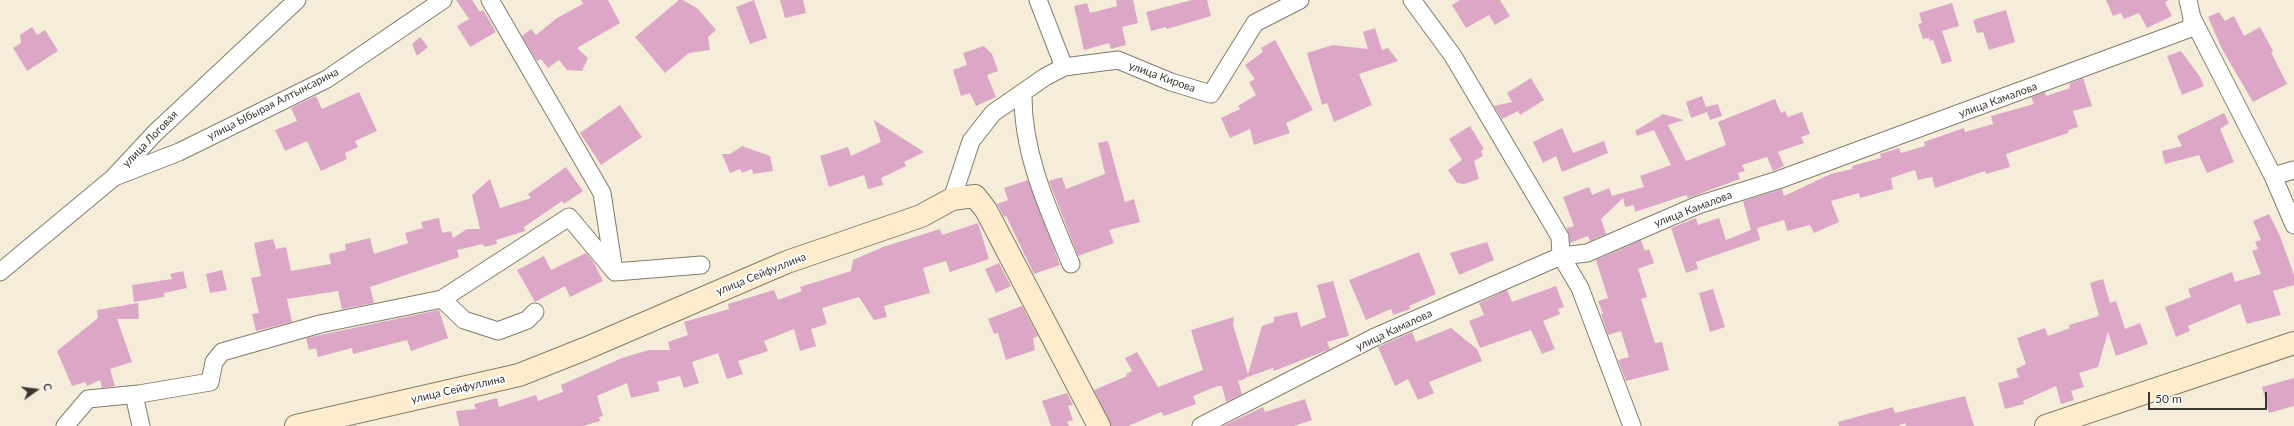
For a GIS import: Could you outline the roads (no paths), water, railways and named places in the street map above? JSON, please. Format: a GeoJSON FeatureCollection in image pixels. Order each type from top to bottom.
{"type":"FeatureCollection","features":[{"type":"Feature","properties":{"kind":"street","name":"улица Логовая"},"geometry":{"type":"LineString","coordinates":[[0,272],[113,178],[155,132],[297,0]]}},
{"type":"Feature","properties":{"kind":"street","name":"улица Ыбырая Алтынсарина"},"geometry":{"type":"LineString","coordinates":[[113,178],[179,152],[327,79],[443,0]]}},
{"type":"Feature","properties":{"kind":"street"},"geometry":{"type":"LineString","coordinates":[[490,0],[602,193],[615,272]]}},
{"type":"Feature","properties":{"kind":"street"},"geometry":{"type":"LineString","coordinates":[[1038,0],[1064,67]]}},
{"type":"Feature","properties":{"kind":"street","name":"улица Кирова"},"geometry":{"type":"LineString","coordinates":[[952,199],[971,141],[993,113],[1064,67],[1118,60],[1171,82],[1211,94],[1255,23],[1300,0]]}},
{"type":"Feature","properties":{"kind":"street"},"geometry":{"type":"LineString","coordinates":[[1412,0],[1453,56],[1560,237],[1561,256],[1580,288],[1632,426]]}},
{"type":"Feature","properties":{"kind":"street"},"geometry":{"type":"LineString","coordinates":[[2189,0],[2192,18],[2273,176],[2294,225]]}},
{"type":"Feature","properties":{"kind":"street","name":"улица Камалова"},"geometry":{"type":"LineString","coordinates":[[1201,426],[1375,337],[1561,256],[1587,252],[1698,205],[1778,180],[2056,79],[2191,28],[2192,18]]}},
{"type":"Feature","properties":{"kind":"street"},"geometry":{"type":"LineString","coordinates":[[1023,93],[1022,112],[1027,142],[1041,191],[1071,264]]}},
{"type":"Feature","properties":{"kind":"street"},"geometry":{"type":"LineString","coordinates":[[2273,176],[2294,170]]}},
{"type":"Feature","properties":{"kind":"street","name":"улица Сейфуллина"},"geometry":{"type":"LineString","coordinates":[[296,426],[519,374],[594,345],[788,262],[921,216],[952,199],[975,196],[986,210],[1099,426]]}},
{"type":"Feature","properties":{"kind":"street"},"geometry":{"type":"LineString","coordinates":[[65,426],[88,399],[134,394],[210,382],[214,362],[222,352],[320,324],[442,299],[569,217],[615,272]]}},
{"type":"Feature","properties":{"kind":"street"},"geometry":{"type":"LineString","coordinates":[[615,272],[702,265]]}},
{"type":"Feature","properties":{"kind":"street"},"geometry":{"type":"LineString","coordinates":[[442,299],[464,320],[498,331],[527,320],[535,312]]}},
{"type":"Feature","properties":{"kind":"street"},"geometry":{"type":"LineString","coordinates":[[2046,426],[2294,343]]}},
{"type":"Feature","properties":{"kind":"street"},"geometry":{"type":"LineString","coordinates":[[134,394],[141,426]]}}]}
